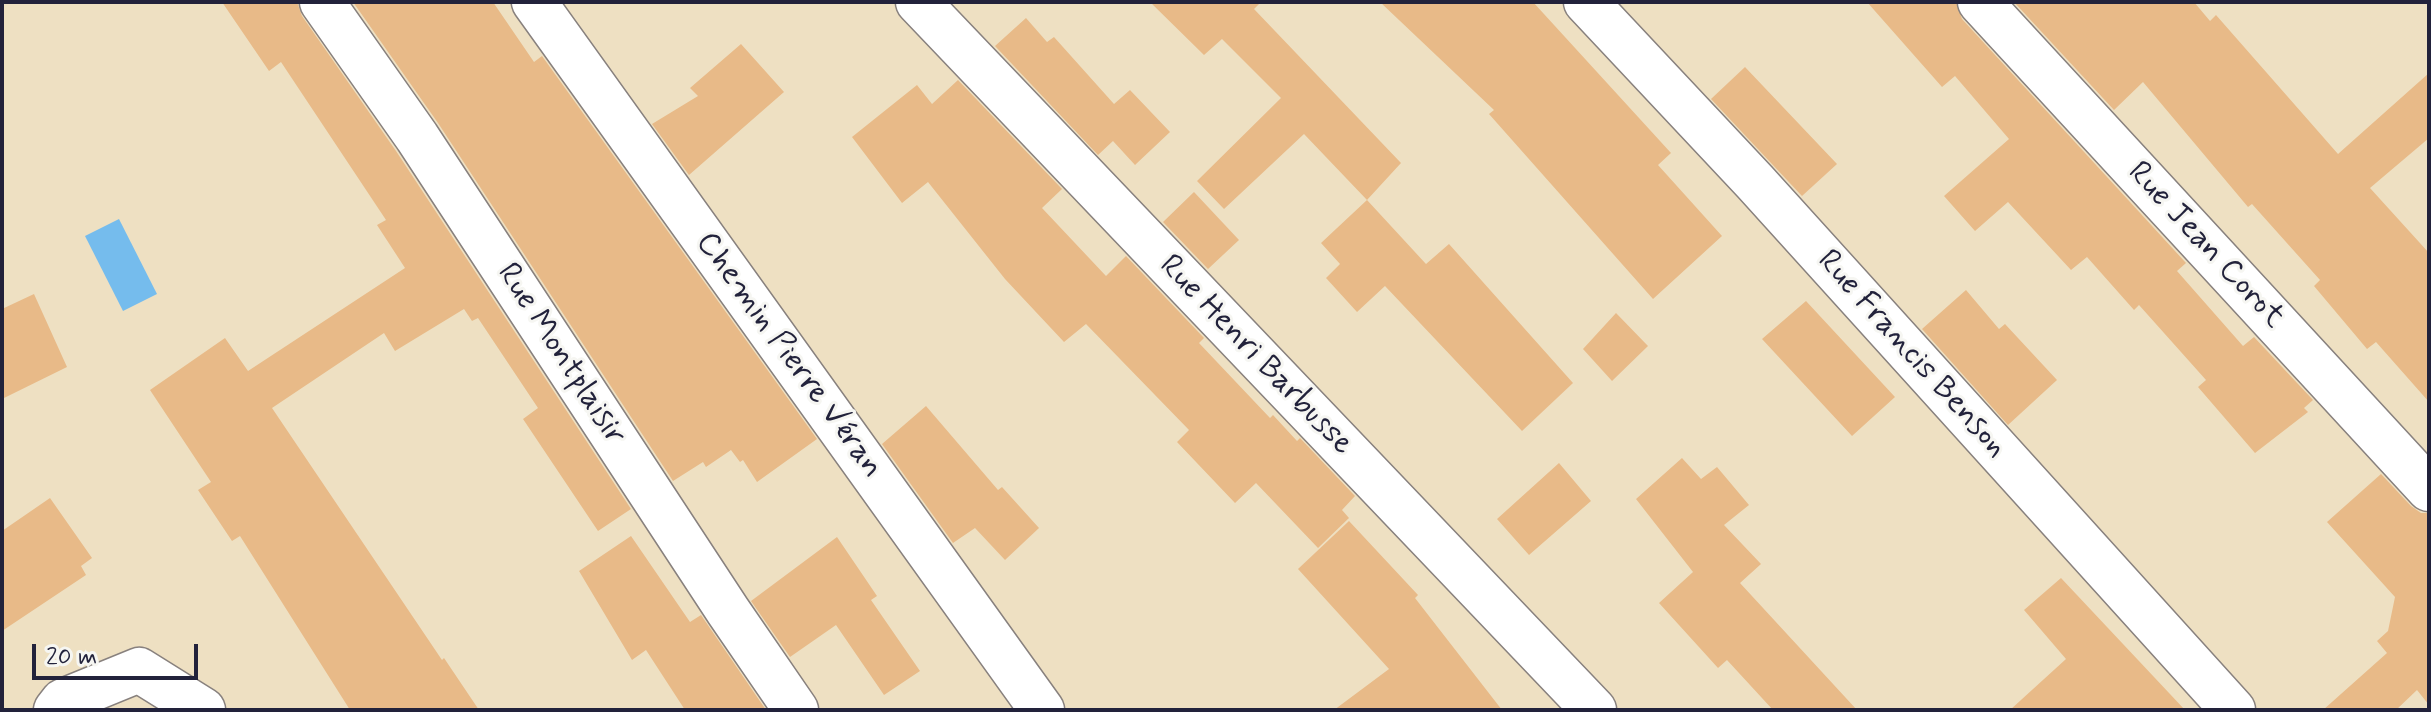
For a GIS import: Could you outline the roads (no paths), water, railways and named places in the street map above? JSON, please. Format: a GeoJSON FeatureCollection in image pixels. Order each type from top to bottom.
{"type":"FeatureCollection","features":[{"type":"Feature","properties":{"kind":"street","name":"Rue Montplaisir"},"geometry":{"type":"LineString","coordinates":[[322,2],[417,137],[796,710]]}},
{"type":"Feature","properties":{"kind":"street","name":"Chemin Pierre Véran"},"geometry":{"type":"LineString","coordinates":[[534,2],[1042,710]]}},
{"type":"Feature","properties":{"kind":"street","name":"Rue Henri Barbusse"},"geometry":{"type":"LineString","coordinates":[[918,2],[1594,710]]}},
{"type":"Feature","properties":{"kind":"street","name":"Rue Francis Benson"},"geometry":{"type":"LineString","coordinates":[[1586,2],[1755,182],[2233,710]]}},
{"type":"Feature","properties":{"kind":"street","name":"Rue Jean Corot"},"geometry":{"type":"LineString","coordinates":[[1987,9],[2429,489]]}},
{"type":"Feature","properties":{"kind":"street"},"geometry":{"type":"LineString","coordinates":[[56,710],[63,701],[139,670],[203,710]]}},
{"type":"Feature","properties":{"kind":"water"},"geometry":{"type":"Polygon","coordinates":[[[119,219],[157,294],[123,311],[85,236],[119,219]]]}}]}
